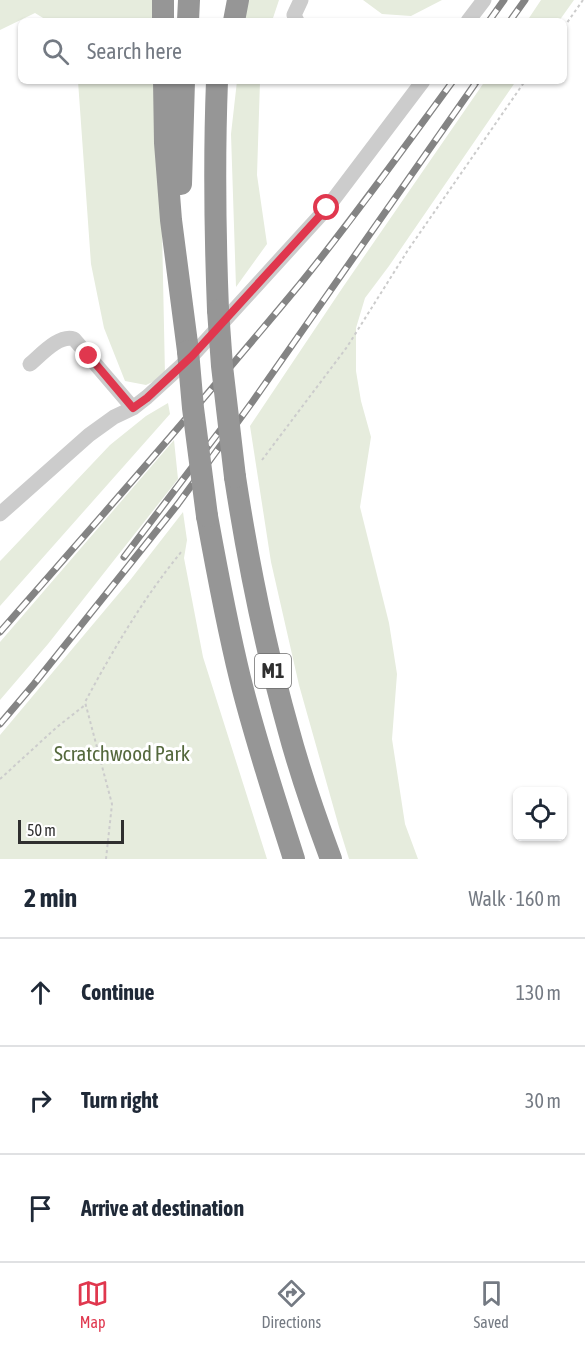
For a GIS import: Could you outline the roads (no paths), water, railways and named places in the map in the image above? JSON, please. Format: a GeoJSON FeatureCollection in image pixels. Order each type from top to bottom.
{"type":"FeatureCollection","features":[{"type":"Feature","properties":{"kind":"highway"},"geometry":{"type":"LineString","coordinates":[[163,0],[163,18]]}},
{"type":"Feature","properties":{"kind":"highway"},"geometry":{"type":"LineString","coordinates":[[188,18],[189,0]]}},
{"type":"Feature","properties":{"kind":"highway"},"geometry":{"type":"LineString","coordinates":[[221,18],[223,0]]}},
{"type":"Feature","properties":{"kind":"highway"},"geometry":{"type":"LineString","coordinates":[[235,18],[238,0]]}},
{"type":"Feature","properties":{"kind":"highway","name":"M1"},"geometry":{"type":"LineString","coordinates":[[164,84],[171,220],[188,351]]}},
{"type":"Feature","properties":{"kind":"highway","name":"M1"},"geometry":{"type":"LineString","coordinates":[[184,84],[182,239],[194,419],[207,516],[241,680],[294,859]]}},
{"type":"Feature","properties":{"kind":"highway","name":"M1"},"geometry":{"type":"LineString","coordinates":[[218,84],[215,224],[218,310],[223,377],[235,477],[255,594],[276,684],[305,787],[331,859]]}},
{"type":"Feature","properties":{"kind":"highway","name":"M1"},"geometry":{"type":"LineString","coordinates":[[216,125],[223,84]]}},
{"type":"Feature","properties":{"kind":"lane"},"geometry":{"type":"LineString","coordinates":[[296,18],[294,15],[301,0]]}},
{"type":"Feature","properties":{"kind":"lane"},"geometry":{"type":"LineString","coordinates":[[470,18],[484,0]]}},
{"type":"Feature","properties":{"kind":"lane"},"geometry":{"type":"LineString","coordinates":[[0,513],[89,435],[147,398],[192,356],[327,208],[421,84]]}},
{"type":"Feature","properties":{"kind":"lane"},"geometry":{"type":"LineString","coordinates":[[30,364],[59,340],[68,337],[74,339],[133,408]]}},
{"type":"Feature","properties":{"kind":"railway"},"geometry":{"type":"LineString","coordinates":[[491,18],[504,0]]}},
{"type":"Feature","properties":{"kind":"railway"},"geometry":{"type":"LineString","coordinates":[[512,18],[525,0]]}},
{"type":"Feature","properties":{"kind":"railway"},"geometry":{"type":"LineString","coordinates":[[0,632],[189,416],[300,284],[359,209],[451,84]]}},
{"type":"Feature","properties":{"kind":"railway"},"geometry":{"type":"LineString","coordinates":[[0,724],[178,504],[475,84]]}},
{"type":"Feature","properties":{"kind":"railway"},"geometry":{"type":"LineString","coordinates":[[124,557],[231,416]]}},
{"type":"Feature","properties":{"kind":"park label","name":"Scratchwood Park"},"geometry":{"type":"Point","coordinates":[122,754]}}]}
